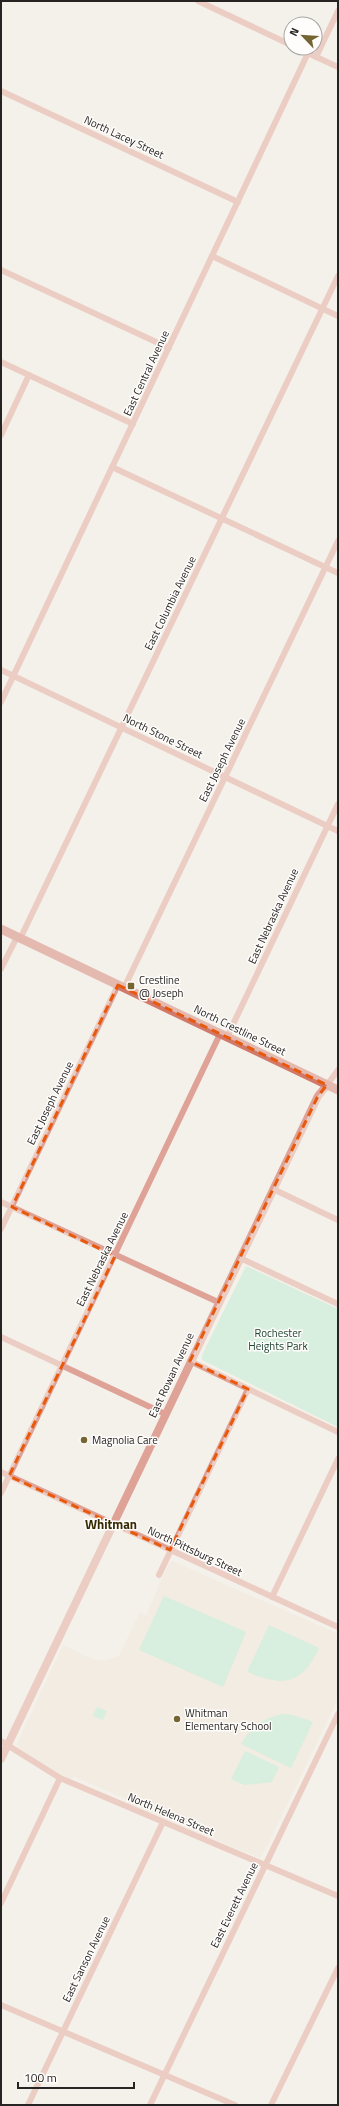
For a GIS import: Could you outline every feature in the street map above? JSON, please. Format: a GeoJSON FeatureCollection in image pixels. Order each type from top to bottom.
{"type":"FeatureCollection","features":[{"type":"Feature","properties":{"kind":"main road","name":"North Crestline Street"},"geometry":{"type":"LineString","coordinates":[[1,929],[338,1090]]}},
{"type":"Feature","properties":{"kind":"street"},"geometry":{"type":"LineString","coordinates":[[198,1],[207,3],[283,41]]}},
{"type":"Feature","properties":{"kind":"street"},"geometry":{"type":"LineString","coordinates":[[338,11],[316,57],[338,67]]}},
{"type":"Feature","properties":{"kind":"street","name":"East Central Avenue"},"geometry":{"type":"LineString","coordinates":[[1,702],[307,56]]}},
{"type":"Feature","properties":{"kind":"street","name":"North Lacey Street"},"geometry":{"type":"LineString","coordinates":[[1,91],[238,202]]}},
{"type":"Feature","properties":{"kind":"street"},"geometry":{"type":"LineString","coordinates":[[212,256],[338,316]]}},
{"type":"Feature","properties":{"kind":"street"},"geometry":{"type":"LineString","coordinates":[[1,270],[169,348]]}},
{"type":"Feature","properties":{"kind":"street","name":"East Columbia Avenue"},"geometry":{"type":"LineString","coordinates":[[1,969],[19,938],[122,727],[338,276]]}},
{"type":"Feature","properties":{"kind":"street"},"geometry":{"type":"LineString","coordinates":[[1,362],[133,424]]}},
{"type":"Feature","properties":{"kind":"street"},"geometry":{"type":"LineString","coordinates":[[1,435],[29,375]]}},
{"type":"Feature","properties":{"kind":"street"},"geometry":{"type":"LineString","coordinates":[[112,467],[338,573]]}},
{"type":"Feature","properties":{"kind":"street","name":"East Joseph Avenue"},"geometry":{"type":"LineString","coordinates":[[1,1229],[121,987],[338,541]]}},
{"type":"Feature","properties":{"kind":"street","name":"North Stone Street"},"geometry":{"type":"LineString","coordinates":[[1,670],[338,831]]}},
{"type":"Feature","properties":{"kind":"street","name":"East Nebraska Avenue"},"geometry":{"type":"LineString","coordinates":[[1,1493],[115,1256],[338,804]]}},
{"type":"Feature","properties":{"kind":"street","name":"East Rowan Avenue"},"geometry":{"type":"LineString","coordinates":[[1,1759],[4,1743],[113,1524],[218,1302],[318,1096],[338,1070]]}},
{"type":"Feature","properties":{"kind":"street"},"geometry":{"type":"LineString","coordinates":[[273,1189],[338,1220]]}},
{"type":"Feature","properties":{"kind":"street"},"geometry":{"type":"LineString","coordinates":[[1,1202],[115,1256],[218,1302]]}},
{"type":"Feature","properties":{"kind":"street"},"geometry":{"type":"LineString","coordinates":[[240,1258],[338,1304]]}},
{"type":"Feature","properties":{"kind":"street"},"geometry":{"type":"LineString","coordinates":[[1,1337],[165,1414]]}},
{"type":"Feature","properties":{"kind":"street"},"geometry":{"type":"LineString","coordinates":[[190,1361],[338,1432]]}},
{"type":"Feature","properties":{"kind":"street"},"geometry":{"type":"LineString","coordinates":[[159,1575],[248,1389]]}},
{"type":"Feature","properties":{"kind":"street"},"geometry":{"type":"LineString","coordinates":[[272,1597],[338,1459]]}},
{"type":"Feature","properties":{"kind":"street","name":"North Pittsburg Street"},"geometry":{"type":"LineString","coordinates":[[1,1472],[338,1627]]}},
{"type":"Feature","properties":{"kind":"street","name":"East Everett Avenue"},"geometry":{"type":"LineString","coordinates":[[150,2105],[338,1714]]}},
{"type":"Feature","properties":{"kind":"street","name":"North Helena Street"},"geometry":{"type":"LineString","coordinates":[[4,1743],[60,1778],[338,1896]]}},
{"type":"Feature","properties":{"kind":"street"},"geometry":{"type":"LineString","coordinates":[[1,1903],[60,1778]]}},
{"type":"Feature","properties":{"kind":"street","name":"East Sanson Avenue"},"geometry":{"type":"LineString","coordinates":[[28,2105],[163,1822]]}},
{"type":"Feature","properties":{"kind":"street"},"geometry":{"type":"LineString","coordinates":[[271,2105],[338,1968]]}},
{"type":"Feature","properties":{"kind":"street"},"geometry":{"type":"LineString","coordinates":[[1,2006],[236,2105]]}},
{"type":"Feature","properties":{"kind":"highlighted area"},"geometry":{"type":"Polygon","coordinates":[[[118,985],[327,1085],[318,1096],[190,1361],[248,1389],[170,1550],[9,1476],[115,1256],[12,1207],[118,985]]]}},
{"type":"Feature","properties":{"kind":"shaded area","name":"Whitman Elementary School"},"geometry":{"type":"Polygon","coordinates":[[[172,1561],[338,1634],[338,1699],[260,1858],[129,1804],[126,1799],[75,1777],[70,1779],[54,1772],[19,1748],[17,1744],[63,1645],[92,1659],[104,1661],[119,1656],[140,1612],[146,1615],[169,1563],[172,1561]]]}},
{"type":"Feature","properties":{"kind":"green space","name":"Rochester Heights Park"},"geometry":{"type":"Polygon","coordinates":[[[246,1266],[338,1309],[338,1427],[202,1360],[202,1355],[246,1266]]]}},
{"type":"Feature","properties":{"kind":"green space"},"geometry":{"type":"Polygon","coordinates":[[[164,1596],[246,1632],[223,1687],[139,1650],[164,1596]]]}},
{"type":"Feature","properties":{"kind":"green space"},"geometry":{"type":"Polygon","coordinates":[[[269,1625],[319,1648],[313,1660],[306,1669],[298,1676],[290,1680],[271,1680],[247,1672],[269,1625]]]}},
{"type":"Feature","properties":{"kind":"green space"},"geometry":{"type":"Polygon","coordinates":[[[97,1707],[107,1711],[103,1720],[93,1716],[97,1707]]]}},
{"type":"Feature","properties":{"kind":"green space"},"geometry":{"type":"Polygon","coordinates":[[[283,1714],[293,1715],[313,1722],[291,1768],[241,1744],[253,1728],[258,1724],[269,1718],[283,1714]]]}},
{"type":"Feature","properties":{"kind":"green space"},"geometry":{"type":"Polygon","coordinates":[[[245,1751],[279,1767],[272,1782],[244,1785],[231,1779],[245,1751]]]}},
{"type":"Feature","properties":{"kind":"place","name":"Crestline @ Joseph"},"geometry":{"type":"Point","coordinates":[131,986]}},
{"type":"Feature","properties":{"kind":"place","name":"Magnolia Care"},"geometry":{"type":"Point","coordinates":[84,1440]}},
{"type":"Feature","properties":{"kind":"place","name":"Whitman Elementary School"},"geometry":{"type":"Point","coordinates":[177,1719]}},
{"type":"Feature","properties":{"kind":"district","name":"Whitman"},"geometry":{"type":"Point","coordinates":[111,1524]}}]}
